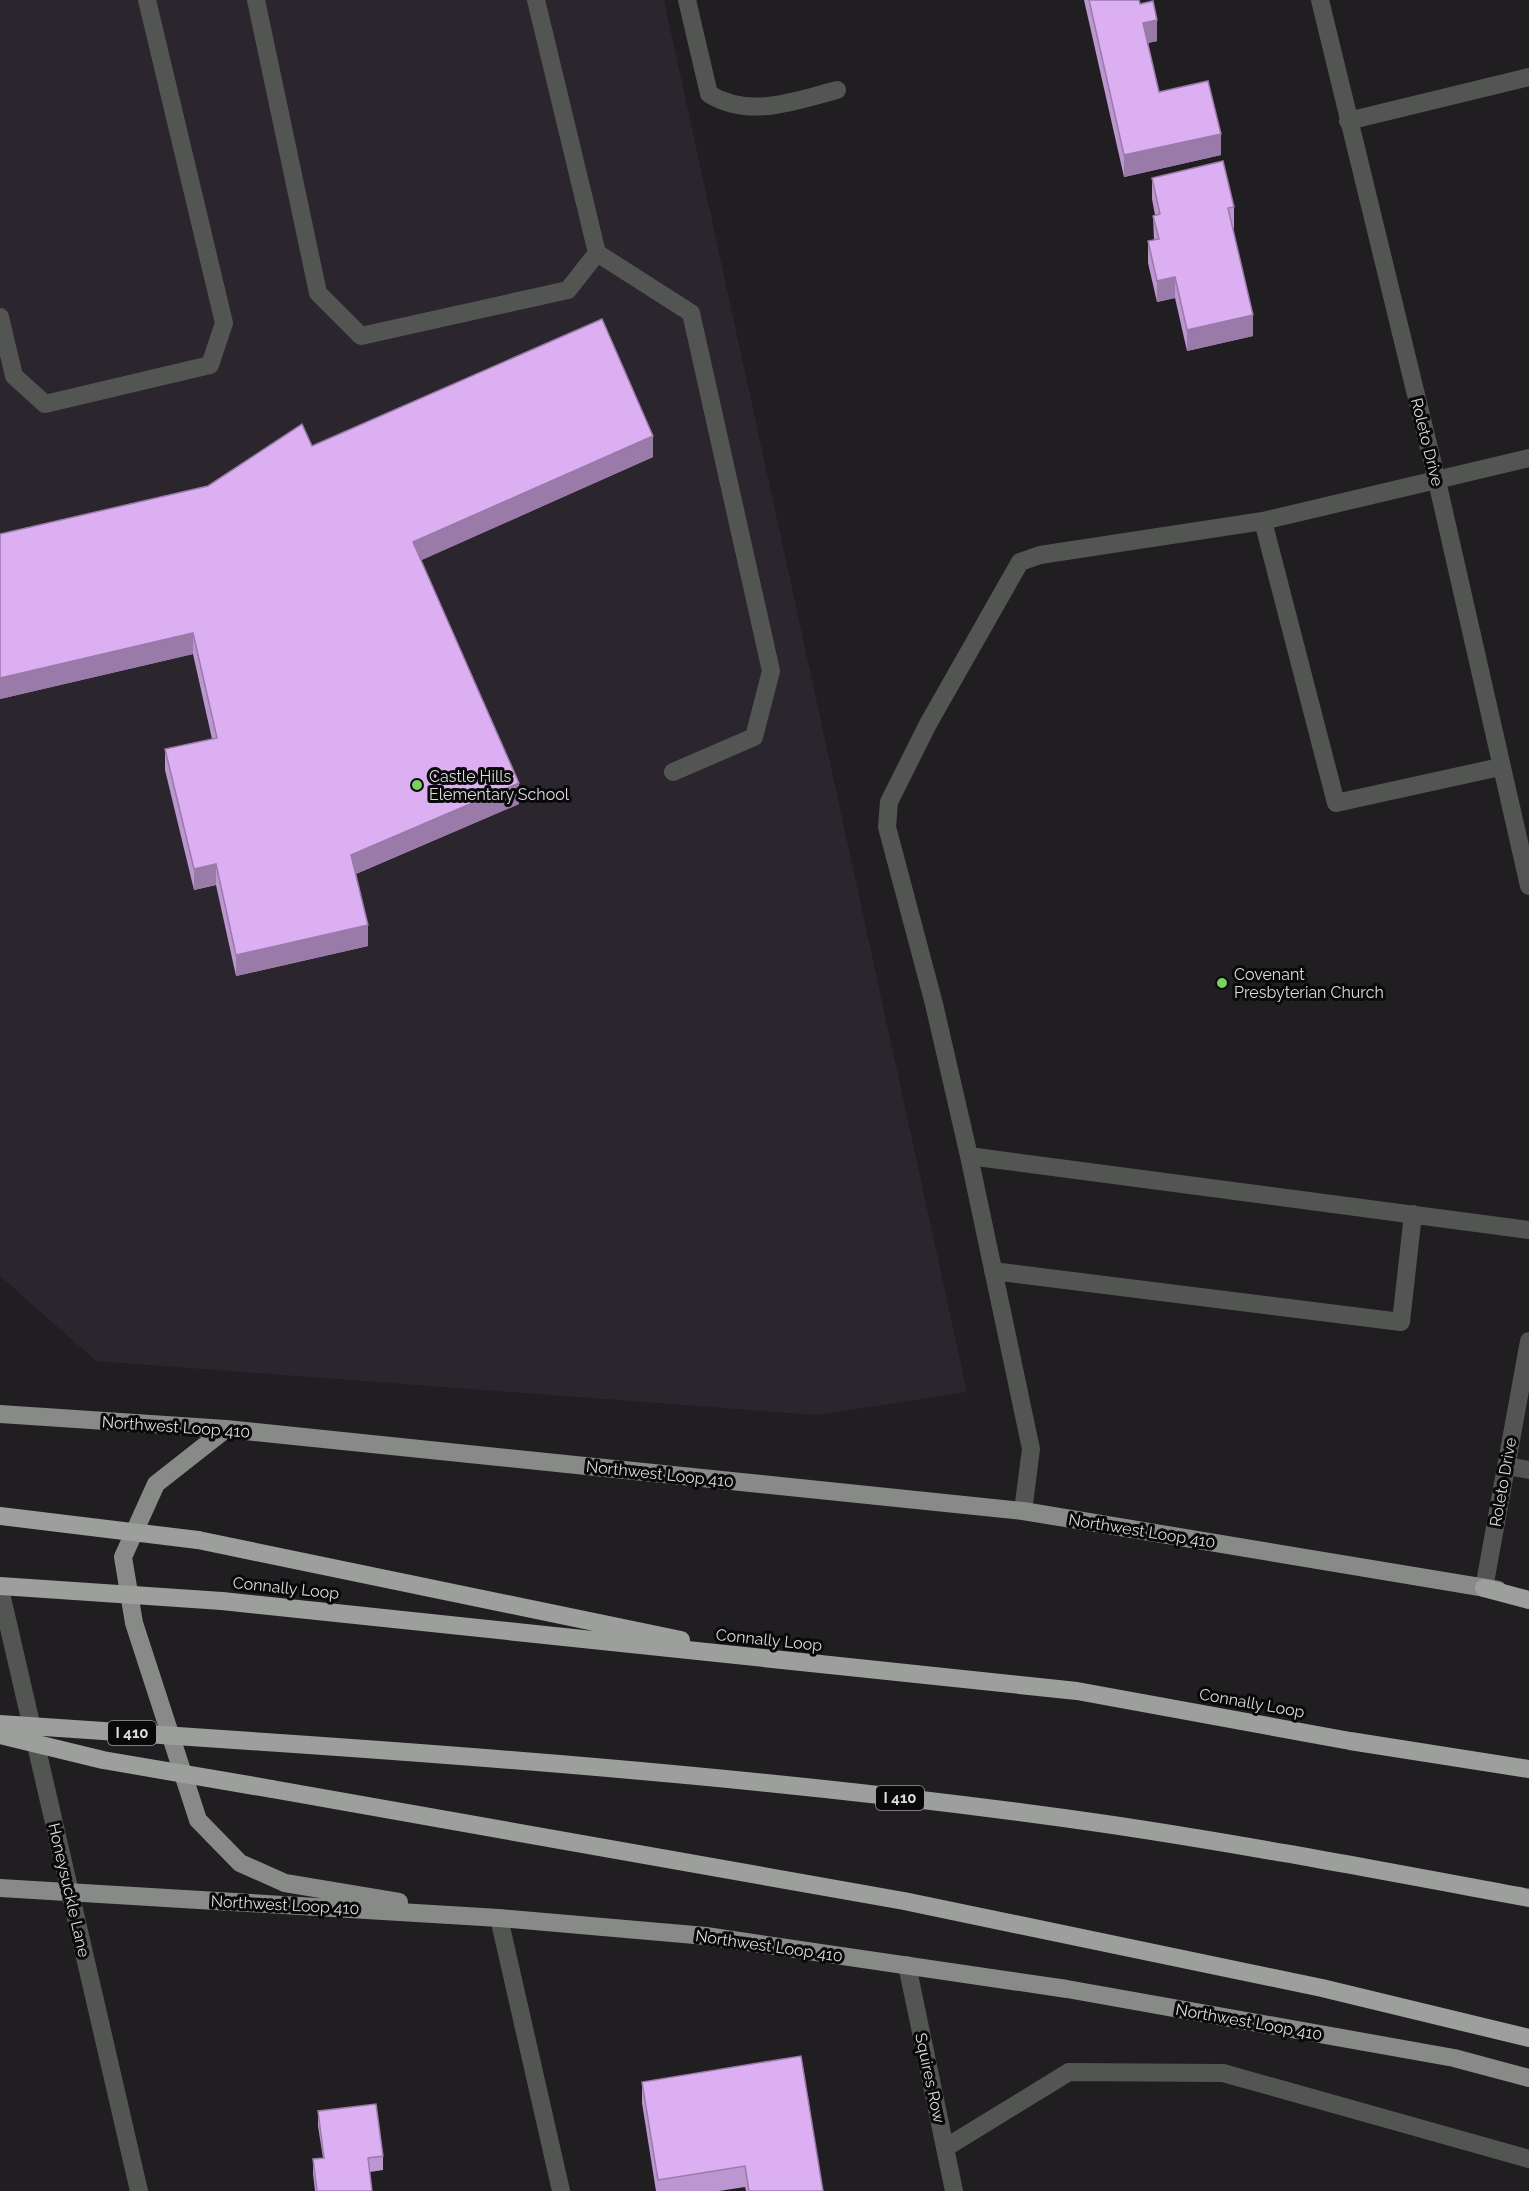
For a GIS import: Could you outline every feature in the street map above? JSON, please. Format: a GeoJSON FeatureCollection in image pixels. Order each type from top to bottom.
{"type":"FeatureCollection","features":[{"type":"Feature","properties":{"kind":"highway"},"geometry":{"type":"LineString","coordinates":[[0,1516],[198,1540],[785,1661]]}},
{"type":"Feature","properties":{"kind":"highway","name":"Connally Loop"},"geometry":{"type":"LineString","coordinates":[[0,1588],[222,1601],[1077,1691],[1350,1741],[1529,1769]]}},
{"type":"Feature","properties":{"kind":"highway"},"geometry":{"type":"LineString","coordinates":[[1484,1588],[1529,1600]]}},
{"type":"Feature","properties":{"kind":"highway","name":"I 410"},"geometry":{"type":"LineString","coordinates":[[0,1724],[476,1756],[823,1789],[1106,1824],[1360,1866],[1529,1898]]}},
{"type":"Feature","properties":{"kind":"highway"},"geometry":{"type":"LineString","coordinates":[[0,1735],[103,1760],[904,1901],[1322,1988],[1529,2038]]}},
{"type":"Feature","properties":{"kind":"main road","name":"Northwest Loop 410"},"geometry":{"type":"LineString","coordinates":[[0,1414],[225,1429],[1023,1511],[1529,1595]]}},
{"type":"Feature","properties":{"kind":"main road"},"geometry":{"type":"LineString","coordinates":[[225,1429],[156,1484],[123,1557],[134,1623],[198,1820],[240,1863],[285,1883],[499,1918]]}},
{"type":"Feature","properties":{"kind":"main road","name":"Northwest Loop 410"},"geometry":{"type":"LineString","coordinates":[[0,1888],[499,1918],[706,1936],[1067,1989],[1454,2058],[1529,2078]]}},
{"type":"Feature","properties":{"kind":"street"},"geometry":{"type":"LineString","coordinates":[[0,317],[14,376],[45,404],[210,365],[224,323],[147,0]]}},
{"type":"Feature","properties":{"kind":"street"},"geometry":{"type":"LineString","coordinates":[[256,0],[318,293],[361,336],[568,290],[597,253]]}},
{"type":"Feature","properties":{"kind":"street"},"geometry":{"type":"LineString","coordinates":[[536,0],[597,253],[691,313],[771,671],[754,737],[673,772]]}},
{"type":"Feature","properties":{"kind":"street"},"geometry":{"type":"LineString","coordinates":[[687,0],[709,94],[723,102],[738,106],[771,107],[837,90]]}},
{"type":"Feature","properties":{"kind":"street","name":"Roleto Drive"},"geometry":{"type":"LineString","coordinates":[[1320,0],[1437,481],[1500,766],[1522,829],[1529,886]]}},
{"type":"Feature","properties":{"kind":"street"},"geometry":{"type":"LineString","coordinates":[[1348,121],[1529,76]]}},
{"type":"Feature","properties":{"kind":"street"},"geometry":{"type":"LineString","coordinates":[[1023,1511],[1031,1449],[969,1156],[934,1004],[887,827],[889,802],[928,724],[1020,562],[1040,555],[1263,521],[1529,458]]}},
{"type":"Feature","properties":{"kind":"street"},"geometry":{"type":"LineString","coordinates":[[1263,521],[1336,803],[1500,766]]}},
{"type":"Feature","properties":{"kind":"street"},"geometry":{"type":"LineString","coordinates":[[969,1156],[1529,1230]]}},
{"type":"Feature","properties":{"kind":"street"},"geometry":{"type":"LineString","coordinates":[[993,1271],[1401,1322],[1413,1214]]}},
{"type":"Feature","properties":{"kind":"street","name":"Roleto Drive"},"geometry":{"type":"LineString","coordinates":[[1484,1588],[1528,1352]]}},
{"type":"Feature","properties":{"kind":"street"},"geometry":{"type":"LineString","coordinates":[[1507,1466],[1529,1470]]}},
{"type":"Feature","properties":{"kind":"street","name":"Honeysuckle Lane"},"geometry":{"type":"LineString","coordinates":[[0,1588],[139,2191]]}},
{"type":"Feature","properties":{"kind":"street"},"geometry":{"type":"LineString","coordinates":[[499,1918],[561,2191]]}},
{"type":"Feature","properties":{"kind":"street","name":"Squires Row"},"geometry":{"type":"LineString","coordinates":[[907,1965],[954,2191]]}},
{"type":"Feature","properties":{"kind":"street"},"geometry":{"type":"LineString","coordinates":[[945,2148],[1069,2072],[1223,2073],[1529,2159]]}},
{"type":"Feature","properties":{"kind":"shaded area","name":"Castle Hills Elementary School"},"geometry":{"type":"Polygon","coordinates":[[[0,0],[664,0],[967,1392],[817,1415],[96,1361],[0,1276],[0,0]]]}},
{"type":"Feature","properties":{"kind":"building"},"geometry":{"type":"Polygon","coordinates":[[[1089,0],[1139,0],[1140,4],[1153,1],[1157,20],[1143,23],[1159,92],[1208,81],[1221,134],[1124,155],[1089,0]]]}},
{"type":"Feature","properties":{"kind":"building"},"geometry":{"type":"Polygon","coordinates":[[[1223,161],[1234,207],[1228,208],[1253,315],[1187,330],[1175,277],[1157,281],[1148,241],[1159,239],[1153,216],[1160,214],[1152,178],[1223,161]]]}},
{"type":"Feature","properties":{"kind":"building"},"geometry":{"type":"Polygon","coordinates":[[[602,319],[653,436],[413,542],[519,783],[351,855],[368,925],[236,955],[216,864],[194,869],[165,749],[217,738],[193,633],[0,678],[0,534],[208,486],[302,424],[312,446],[602,319]]]}},
{"type":"Feature","properties":{"kind":"building"},"geometry":{"type":"Polygon","coordinates":[[[801,2056],[823,2191],[749,2191],[745,2166],[658,2180],[642,2082],[801,2056]]]}},
{"type":"Feature","properties":{"kind":"building"},"geometry":{"type":"Polygon","coordinates":[[[376,2104],[383,2156],[368,2158],[372,2191],[317,2191],[313,2159],[324,2158],[318,2111],[376,2104]]]}},
{"type":"Feature","properties":{"kind":"place","name":"Castle Hills Elementary School"},"geometry":{"type":"Point","coordinates":[417,785]}},
{"type":"Feature","properties":{"kind":"place","name":"Covenant Presbyterian Church"},"geometry":{"type":"Point","coordinates":[1222,983]}}]}
